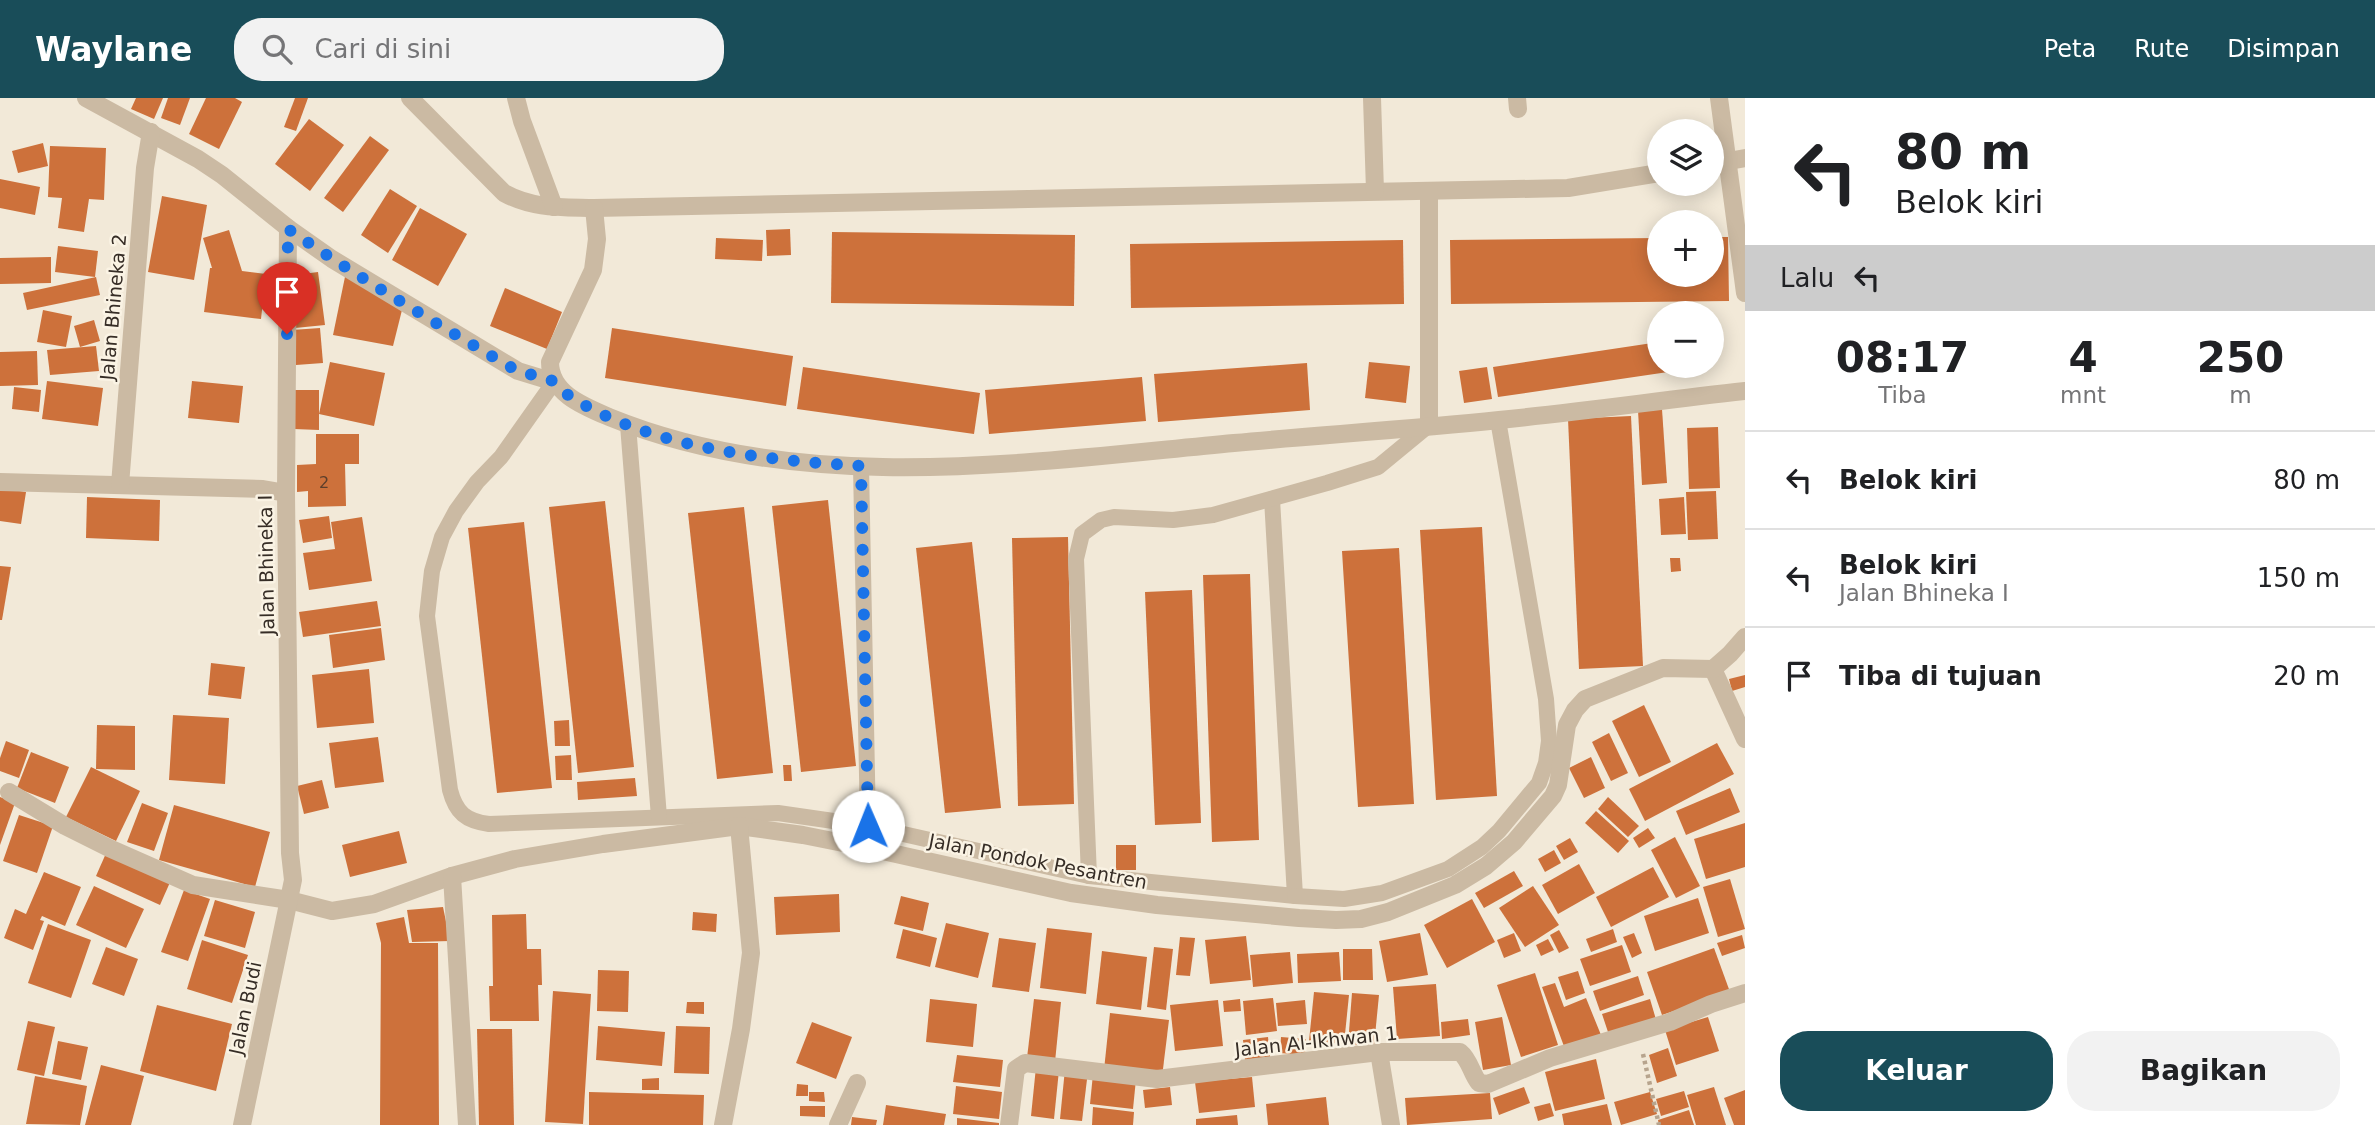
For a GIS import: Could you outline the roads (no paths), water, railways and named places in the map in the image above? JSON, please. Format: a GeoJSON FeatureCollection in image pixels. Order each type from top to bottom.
{"type":"FeatureCollection","features":[{"type":"Feature","properties":{"kind":"street"},"geometry":{"type":"LineString","coordinates":[[86,98],[222,175],[288,229],[332,259],[518,371],[554,382]]}},
{"type":"Feature","properties":{"kind":"street"},"geometry":{"type":"LineString","coordinates":[[410,98],[504,193],[519,201],[554,207],[1568,188],[1647,175]]}},
{"type":"Feature","properties":{"kind":"street"},"geometry":{"type":"LineString","coordinates":[[516,98],[554,207]]}},
{"type":"Feature","properties":{"kind":"street"},"geometry":{"type":"LineString","coordinates":[[1372,98],[1375,191]]}},
{"type":"Feature","properties":{"kind":"street"},"geometry":{"type":"LineString","coordinates":[[1718,98],[1745,293]]}},
{"type":"Feature","properties":{"kind":"street","name":"Jalan Bhineka 2"},"geometry":{"type":"LineString","coordinates":[[120,485],[150,132]]}},
{"type":"Feature","properties":{"kind":"street"},"geometry":{"type":"LineString","coordinates":[[1429,191],[1429,425]]}},
{"type":"Feature","properties":{"kind":"street"},"geometry":{"type":"LineString","coordinates":[[594,208],[597,239],[593,270],[550,362],[550,373],[554,382],[573,399],[628,425],[671,439],[761,458],[861,466],[961,467],[1498,420],[1745,391]]}},
{"type":"Feature","properties":{"kind":"street","name":"Jalan Bhineka I"},"geometry":{"type":"LineString","coordinates":[[288,229],[286,493],[290,853],[293,880],[289,900]]}},
{"type":"Feature","properties":{"kind":"street"},"geometry":{"type":"LineString","coordinates":[[0,482],[263,489],[286,493]]}},
{"type":"Feature","properties":{"kind":"street"},"geometry":{"type":"LineString","coordinates":[[1745,637],[1713,669],[1745,739]]}},
{"type":"Feature","properties":{"kind":"street","name":"Jalan Pondok Pesantren"},"geometry":{"type":"LineString","coordinates":[[9,792],[65,826],[109,848],[194,884],[289,900],[332,911],[373,904],[452,876],[514,859],[740,826],[878,850],[1071,893],[1157,905],[1299,918],[1361,919],[1388,912],[1455,885],[1486,866],[1514,842],[1553,796],[1558,785],[1567,725],[1585,699],[1663,668],[1713,669]]}},
{"type":"Feature","properties":{"kind":"street"},"geometry":{"type":"LineString","coordinates":[[723,1125],[741,1029],[751,953],[740,826]]}},
{"type":"Feature","properties":{"kind":"street"},"geometry":{"type":"LineString","coordinates":[[452,876],[467,1125]]}},
{"type":"Feature","properties":{"kind":"street","name":"Jalan Budi"},"geometry":{"type":"LineString","coordinates":[[242,1125],[289,900]]}},
{"type":"Feature","properties":{"kind":"street","name":"Jalan Al-Ikhwan 1"},"geometry":{"type":"LineString","coordinates":[[1009,1125],[1016,1069],[1025,1063],[1157,1079],[1379,1052],[1460,1052],[1467,1058],[1473,1076],[1479,1083],[1488,1084],[1550,1058],[1670,1022],[1745,993]]}},
{"type":"Feature","properties":{"kind":"street"},"geometry":{"type":"LineString","coordinates":[[1379,1052],[1391,1125]]}},
{"type":"Feature","properties":{"kind":"street"},"geometry":{"type":"LineString","coordinates":[[838,1125],[857,1083]]}},
{"type":"Feature","properties":{"kind":"lane"},"geometry":{"type":"LineString","coordinates":[[554,382],[502,457],[477,482],[456,511],[442,537],[432,571],[427,616],[450,790],[454,804],[466,818],[489,824],[778,813],[868,826],[1089,876],[1344,899],[1382,893],[1448,869],[1482,847],[1539,783],[1546,763],[1549,741],[1546,699],[1498,420]]}},
{"type":"Feature","properties":{"kind":"lane"},"geometry":{"type":"LineString","coordinates":[[628,425],[659,817]]}},
{"type":"Feature","properties":{"kind":"lane"},"geometry":{"type":"LineString","coordinates":[[1089,876],[1076,559],[1082,534],[1101,520],[1114,517],[1173,520],[1213,514],[1378,467],[1429,425]]}},
{"type":"Feature","properties":{"kind":"lane"},"geometry":{"type":"LineString","coordinates":[[861,466],[868,826]]}},
{"type":"Feature","properties":{"kind":"lane"},"geometry":{"type":"LineString","coordinates":[[1272,499],[1295,896]]}}]}
